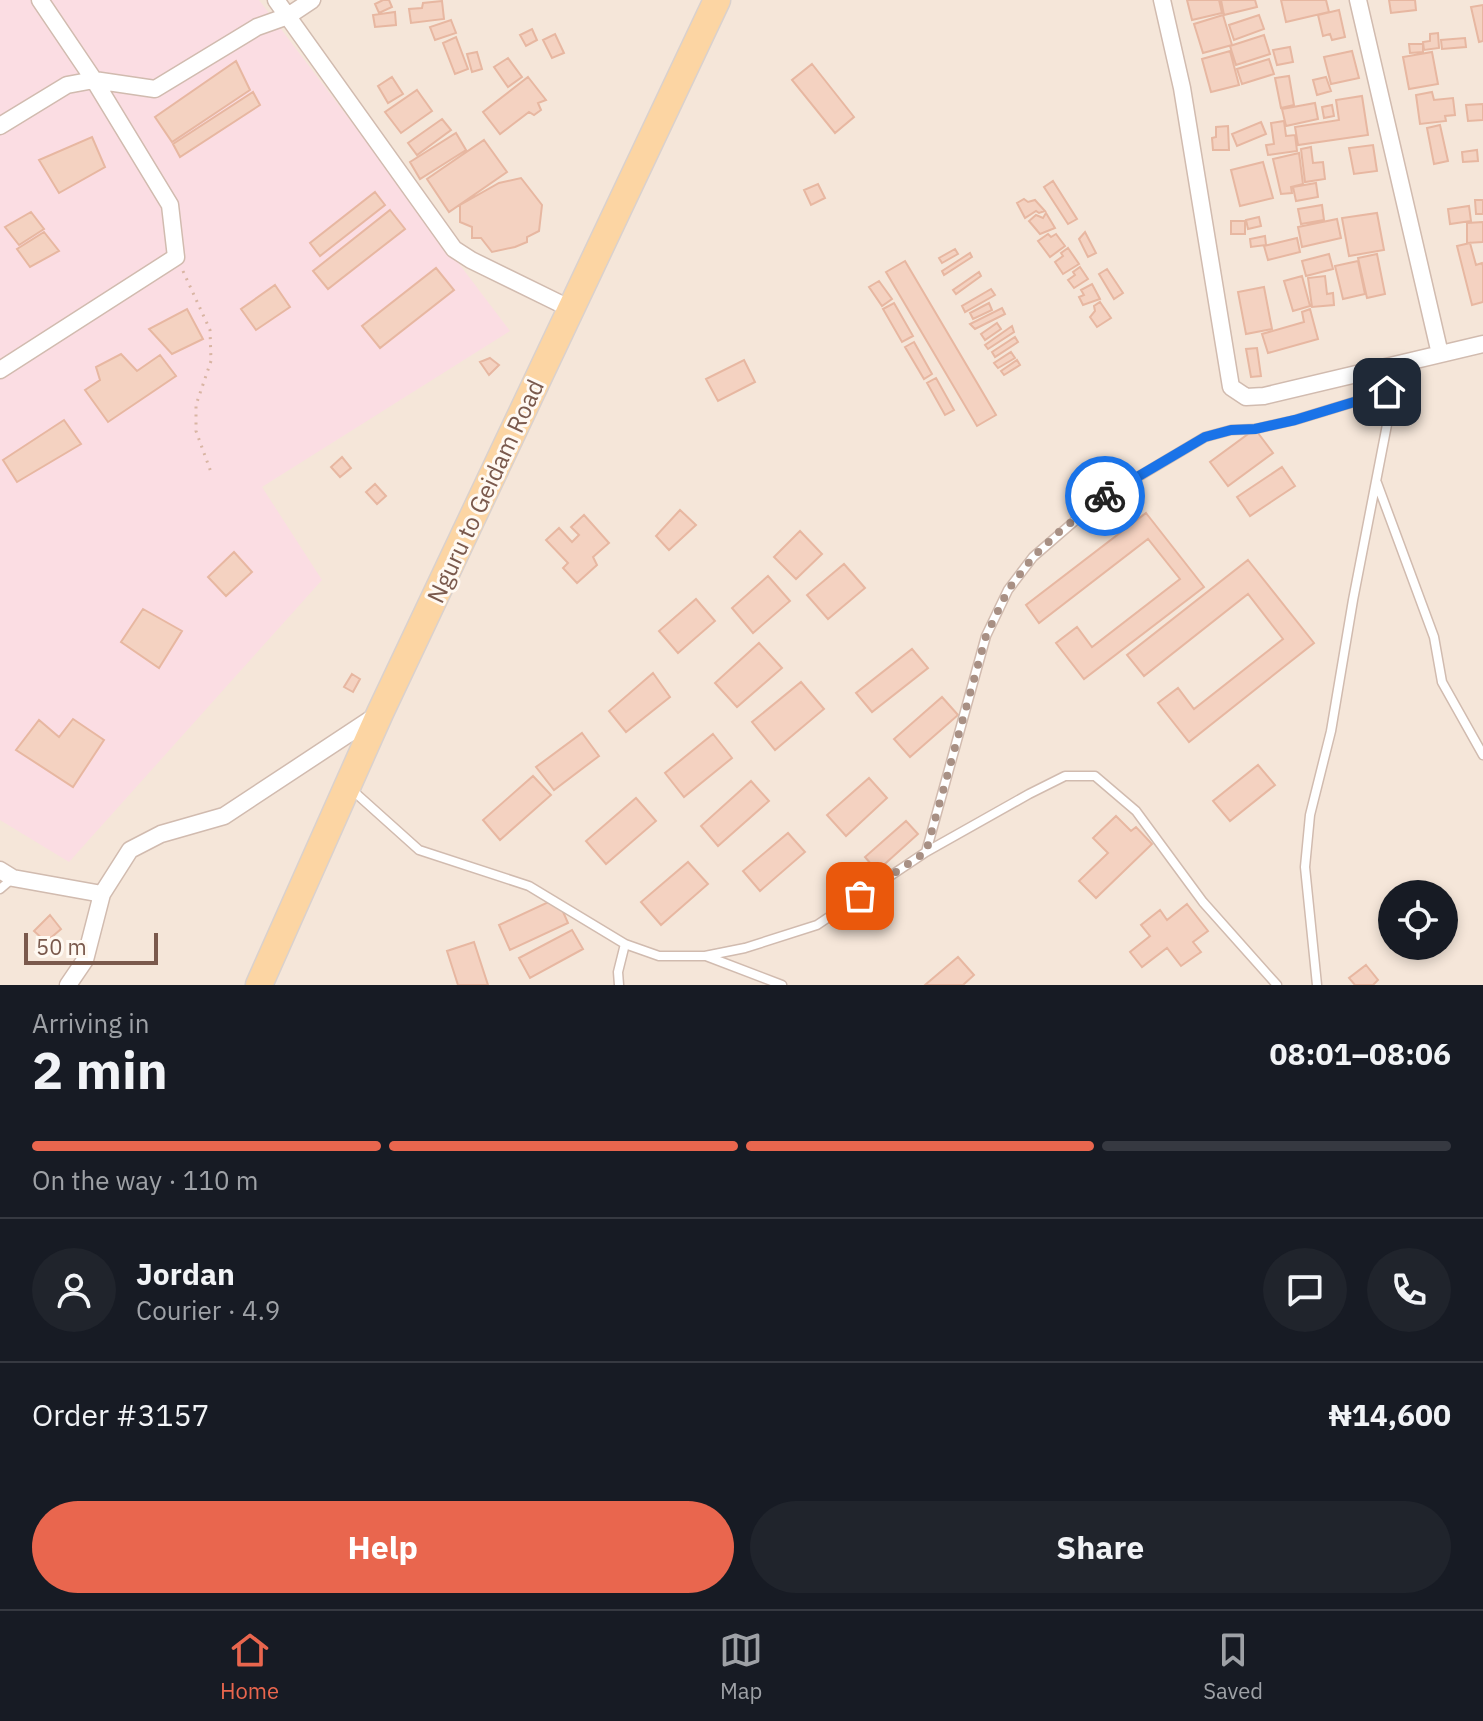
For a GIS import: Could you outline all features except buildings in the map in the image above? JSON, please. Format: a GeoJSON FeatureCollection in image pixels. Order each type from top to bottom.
{"type":"FeatureCollection","features":[{"type":"Feature","properties":{"kind":"main road","name":"Nguru to Geidam Road"},"geometry":{"type":"LineString","coordinates":[[259,985],[380,713],[717,0]]}},
{"type":"Feature","properties":{"kind":"street"},"geometry":{"type":"LineString","coordinates":[[0,370],[176,257],[170,205],[94,80],[40,0]]}},
{"type":"Feature","properties":{"kind":"street"},"geometry":{"type":"LineString","coordinates":[[276,0],[454,249],[571,309]]}},
{"type":"Feature","properties":{"kind":"street"},"geometry":{"type":"LineString","coordinates":[[0,126],[67,85],[94,80],[155,89],[257,27],[288,16],[312,0]]}},
{"type":"Feature","properties":{"kind":"street"},"geometry":{"type":"LineString","coordinates":[[1162,0],[1184,103],[1231,387],[1246,397],[1264,396],[1483,344]]}},
{"type":"Feature","properties":{"kind":"street"},"geometry":{"type":"LineString","coordinates":[[1358,0],[1440,354]]}},
{"type":"Feature","properties":{"kind":"street"},"geometry":{"type":"LineString","coordinates":[[68,985],[85,960],[102,894],[130,850],[161,834],[224,816],[380,713]]}},
{"type":"Feature","properties":{"kind":"street"},"geometry":{"type":"LineString","coordinates":[[4,879],[102,894]]}},
{"type":"Feature","properties":{"kind":"lane"},"geometry":{"type":"LineString","coordinates":[[926,852],[986,636],[1008,590],[1033,557],[1099,500],[1205,437],[1295,420],[1387,392],[1391,404],[1377,482],[1331,731],[1310,815],[1305,867],[1317,985]]}},
{"type":"Feature","properties":{"kind":"lane"},"geometry":{"type":"LineString","coordinates":[[1377,482],[1434,637],[1442,682],[1483,755]]}},
{"type":"Feature","properties":{"kind":"lane"},"geometry":{"type":"LineString","coordinates":[[348,786],[419,850],[529,886],[625,944],[659,956],[705,956],[745,948],[817,925],[926,852],[1065,776],[1095,776],[1136,811],[1203,902],[1277,985]]}},
{"type":"Feature","properties":{"kind":"lane"},"geometry":{"type":"LineString","coordinates":[[619,985],[618,972],[625,944]]}},
{"type":"Feature","properties":{"kind":"lane"},"geometry":{"type":"LineString","coordinates":[[705,956],[782,985]]}},
{"type":"Feature","properties":{"kind":"path"},"geometry":{"type":"LineString","coordinates":[[176,257],[210,330],[211,361],[196,405],[196,431],[212,475]]}},
{"type":"Feature","properties":{"kind":"shaded area"},"geometry":{"type":"Polygon","coordinates":[[[0,0],[1483,0],[1483,985],[0,985],[0,0]]]}},
{"type":"Feature","properties":{"kind":"shaded area"},"geometry":{"type":"Polygon","coordinates":[[[0,0],[259,0],[510,331],[262,487],[322,580],[69,862],[0,820],[0,0]]]}},
{"type":"Feature","properties":{"kind":"way so far"},"geometry":{"type":"LineString","coordinates":[[860,896],[926,852],[986,636],[1008,590],[1033,557],[1105,496]]}},
{"type":"Feature","properties":{"kind":"route"},"geometry":{"type":"LineString","coordinates":[[1105,496],[1205,437],[1295,420],[1387,392]]}}]}
